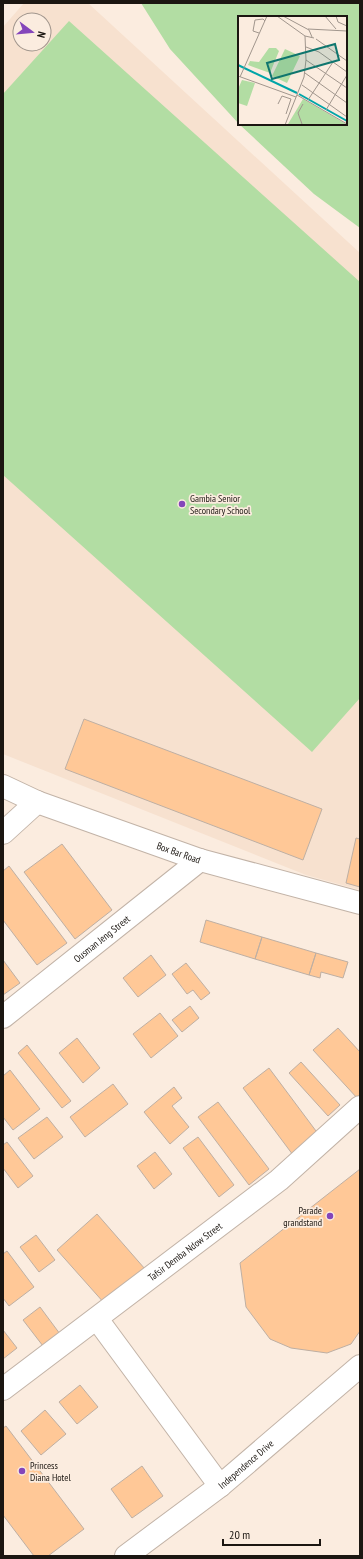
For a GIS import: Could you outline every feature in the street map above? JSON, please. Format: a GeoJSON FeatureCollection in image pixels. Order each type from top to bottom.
{"type":"FeatureCollection","features":[{"type":"Feature","properties":{"kind":"main road","name":"Box Bar Road"},"geometry":{"type":"LineString","coordinates":[[3,786],[37,802],[200,860],[360,903]]}},
{"type":"Feature","properties":{"kind":"main road"},"geometry":{"type":"LineString","coordinates":[[3,833],[37,802]]}},
{"type":"Feature","properties":{"kind":"main road","name":"Ousman Jeng Street"},"geometry":{"type":"LineString","coordinates":[[3,1017],[200,860]]}},
{"type":"Feature","properties":{"kind":"main road","name":"Tafsir Demba Ndow Street"},"geometry":{"type":"LineString","coordinates":[[3,1389],[279,1180],[360,1106]]}},
{"type":"Feature","properties":{"kind":"main road"},"geometry":{"type":"LineString","coordinates":[[97,1319],[220,1486]]}},
{"type":"Feature","properties":{"kind":"main road","name":"Independence Drive"},"geometry":{"type":"LineString","coordinates":[[126,1556],[220,1486],[360,1366]]}},
{"type":"Feature","properties":{"kind":"shaded area","name":"Gambia Senior Secondary School"},"geometry":{"type":"Polygon","coordinates":[[[24,3],[88,3],[360,253],[360,890],[306,875],[3,754],[3,27],[12,17],[12,52],[52,52],[52,12],[16,12],[24,3]]]}},
{"type":"Feature","properties":{"kind":"green space"},"geometry":{"type":"Polygon","coordinates":[[[141,3],[360,3],[360,228],[314,194],[240,125],[347,125],[347,16],[238,16],[238,123],[170,49],[141,3]]]}},
{"type":"Feature","properties":{"kind":"green space","name":"Gambia Senior Secondary School"},"geometry":{"type":"Polygon","coordinates":[[[69,21],[360,282],[360,698],[312,752],[3,475],[3,94],[41,52],[52,52],[52,40],[69,21]]]}},
{"type":"Feature","properties":{"kind":"building"},"geometry":{"type":"Polygon","coordinates":[[[84,719],[322,809],[303,860],[65,769],[84,719]]]}},
{"type":"Feature","properties":{"kind":"building"},"geometry":{"type":"Polygon","coordinates":[[[356,838],[360,839],[360,887],[346,883],[356,838]]]}},
{"type":"Feature","properties":{"kind":"building"},"geometry":{"type":"Polygon","coordinates":[[[62,844],[112,910],[75,939],[24,872],[62,844]]]}},
{"type":"Feature","properties":{"kind":"building"},"geometry":{"type":"Polygon","coordinates":[[[9,866],[67,943],[37,965],[3,920],[3,871],[9,866]]]}},
{"type":"Feature","properties":{"kind":"building"},"geometry":{"type":"Polygon","coordinates":[[[206,920],[262,937],[255,959],[200,942],[206,920]]]}},
{"type":"Feature","properties":{"kind":"building"},"geometry":{"type":"Polygon","coordinates":[[[262,937],[316,953],[309,975],[255,959],[262,937]]]}},
{"type":"Feature","properties":{"kind":"building"},"geometry":{"type":"Polygon","coordinates":[[[316,953],[348,962],[343,978],[321,972],[320,978],[309,975],[316,953]]]}},
{"type":"Feature","properties":{"kind":"building"},"geometry":{"type":"Polygon","coordinates":[[[151,955],[166,975],[138,997],[123,978],[151,955]]]}},
{"type":"Feature","properties":{"kind":"building"},"geometry":{"type":"Polygon","coordinates":[[[3,960],[20,983],[3,995],[3,960]]]}},
{"type":"Feature","properties":{"kind":"building"},"geometry":{"type":"Polygon","coordinates":[[[186,963],[210,993],[201,1000],[193,990],[187,994],[172,974],[186,963]]]}},
{"type":"Feature","properties":{"kind":"building"},"geometry":{"type":"Polygon","coordinates":[[[190,1006],[199,1018],[182,1032],[172,1020],[190,1006]]]}},
{"type":"Feature","properties":{"kind":"building"},"geometry":{"type":"Polygon","coordinates":[[[160,1013],[178,1036],[151,1058],[133,1034],[160,1013]]]}},
{"type":"Feature","properties":{"kind":"building"},"geometry":{"type":"Polygon","coordinates":[[[338,1028],[360,1052],[360,1098],[358,1099],[313,1050],[338,1028]]]}},
{"type":"Feature","properties":{"kind":"building"},"geometry":{"type":"Polygon","coordinates":[[[77,1038],[100,1068],[83,1083],[59,1053],[77,1038]]]}},
{"type":"Feature","properties":{"kind":"building"},"geometry":{"type":"Polygon","coordinates":[[[27,1045],[71,1101],[62,1108],[18,1053],[27,1045]]]}},
{"type":"Feature","properties":{"kind":"building"},"geometry":{"type":"Polygon","coordinates":[[[301,1062],[340,1105],[328,1116],[289,1073],[301,1062]]]}},
{"type":"Feature","properties":{"kind":"building"},"geometry":{"type":"Polygon","coordinates":[[[269,1068],[319,1135],[293,1155],[243,1088],[269,1068]]]}},
{"type":"Feature","properties":{"kind":"building"},"geometry":{"type":"Polygon","coordinates":[[[10,1070],[40,1109],[13,1130],[3,1117],[3,1076],[10,1070]]]}},
{"type":"Feature","properties":{"kind":"building"},"geometry":{"type":"Polygon","coordinates":[[[113,1084],[128,1104],[85,1137],[70,1117],[113,1084]]]}},
{"type":"Feature","properties":{"kind":"building"},"geometry":{"type":"Polygon","coordinates":[[[174,1087],[182,1098],[172,1106],[189,1127],[170,1144],[144,1112],[174,1087]]]}},
{"type":"Feature","properties":{"kind":"building"},"geometry":{"type":"Polygon","coordinates":[[[218,1102],[269,1169],[249,1185],[198,1117],[218,1102]]]}},
{"type":"Feature","properties":{"kind":"building"},"geometry":{"type":"Polygon","coordinates":[[[47,1117],[63,1137],[34,1159],[18,1138],[47,1117]]]}},
{"type":"Feature","properties":{"kind":"building"},"geometry":{"type":"Polygon","coordinates":[[[198,1137],[234,1185],[219,1197],[183,1148],[198,1137]]]}},
{"type":"Feature","properties":{"kind":"building"},"geometry":{"type":"Polygon","coordinates":[[[7,1142],[33,1176],[18,1188],[3,1168],[3,1145],[7,1142]]]}},
{"type":"Feature","properties":{"kind":"building"},"geometry":{"type":"Polygon","coordinates":[[[155,1152],[172,1174],[154,1189],[137,1166],[155,1152]]]}},
{"type":"Feature","properties":{"kind":"building","name":"Parade grandstand"},"geometry":{"type":"Polygon","coordinates":[[[360,1169],[360,1331],[351,1344],[327,1353],[291,1348],[270,1339],[246,1307],[240,1263],[360,1169]]]}},
{"type":"Feature","properties":{"kind":"building"},"geometry":{"type":"Polygon","coordinates":[[[97,1214],[145,1269],[105,1304],[57,1250],[97,1214]]]}},
{"type":"Feature","properties":{"kind":"building"},"geometry":{"type":"Polygon","coordinates":[[[36,1235],[55,1260],[39,1272],[20,1247],[36,1235]]]}},
{"type":"Feature","properties":{"kind":"building"},"geometry":{"type":"Polygon","coordinates":[[[7,1251],[34,1287],[9,1306],[3,1298],[3,1254],[7,1251]]]}},
{"type":"Feature","properties":{"kind":"building"},"geometry":{"type":"Polygon","coordinates":[[[40,1307],[60,1334],[43,1346],[23,1320],[40,1307]]]}},
{"type":"Feature","properties":{"kind":"building"},"geometry":{"type":"Polygon","coordinates":[[[3,1330],[17,1348],[3,1359],[3,1330]]]}},
{"type":"Feature","properties":{"kind":"building"},"geometry":{"type":"Polygon","coordinates":[[[80,1385],[98,1407],[77,1424],[59,1402],[80,1385]]]}},
{"type":"Feature","properties":{"kind":"building"},"geometry":{"type":"Polygon","coordinates":[[[45,1410],[66,1434],[41,1455],[21,1431],[45,1410]]]}},
{"type":"Feature","properties":{"kind":"building","name":"Princess Diana Hotel"},"geometry":{"type":"Polygon","coordinates":[[[6,1426],[84,1529],[48,1556],[34,1556],[3,1515],[3,1428],[6,1426]]]}},
{"type":"Feature","properties":{"kind":"building"},"geometry":{"type":"Polygon","coordinates":[[[142,1466],[163,1496],[132,1518],[111,1489],[142,1466]]]}},
{"type":"Feature","properties":{"kind":"place","name":"Gambia Senior Secondary School"},"geometry":{"type":"Point","coordinates":[182,504]}},
{"type":"Feature","properties":{"kind":"place","name":"Parade grandstand"},"geometry":{"type":"Point","coordinates":[330,1216]}},
{"type":"Feature","properties":{"kind":"place","name":"Princess Diana Hotel"},"geometry":{"type":"Point","coordinates":[22,1471]}}]}
